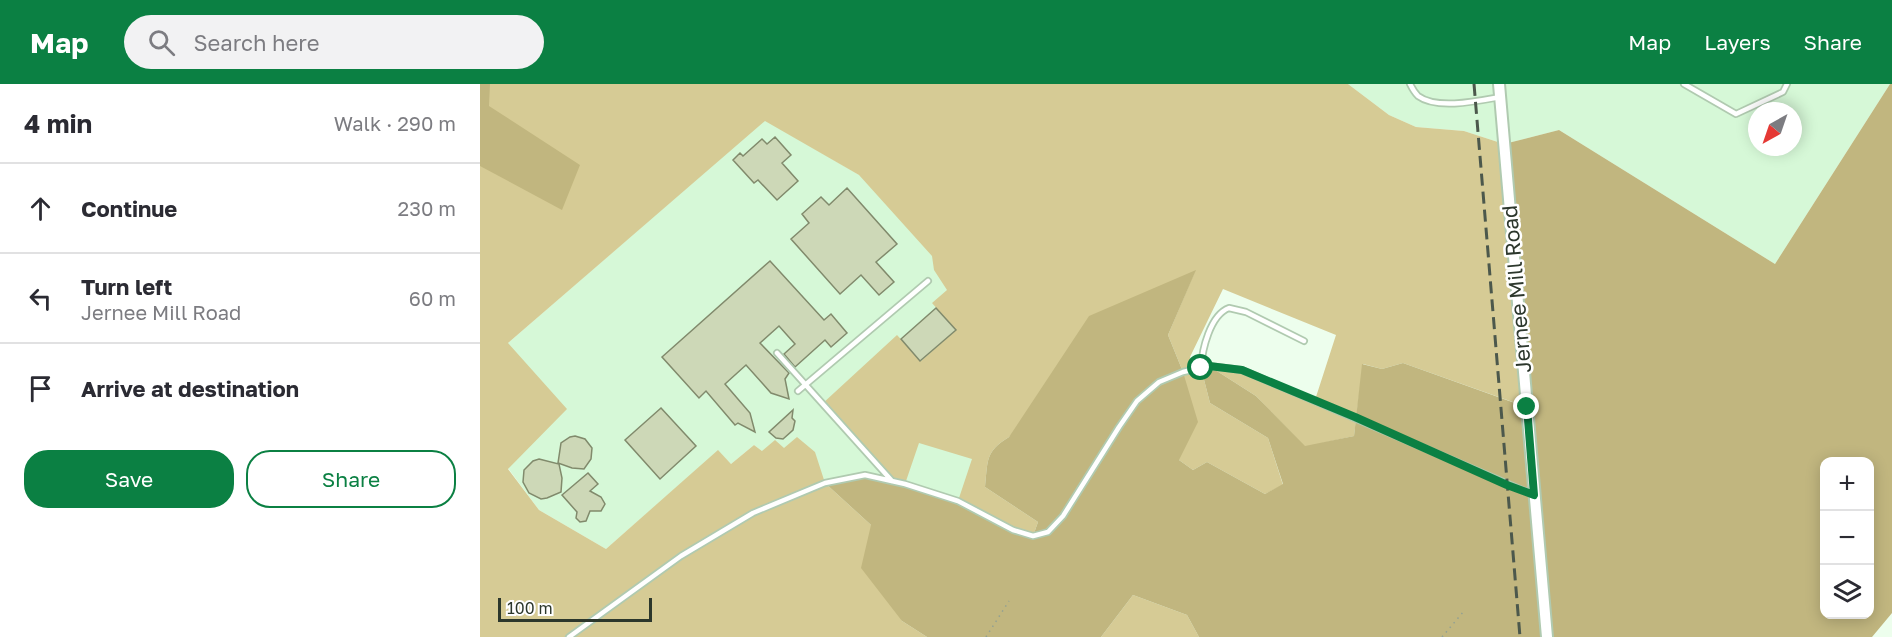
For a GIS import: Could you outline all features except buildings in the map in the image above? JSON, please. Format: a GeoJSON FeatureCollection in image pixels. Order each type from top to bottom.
{"type":"FeatureCollection","features":[{"type":"Feature","properties":{"kind":"street","name":"Jernee Mill Road"},"geometry":{"type":"LineString","coordinates":[[1499,84],[1547,637]]}},
{"type":"Feature","properties":{"kind":"lane"},"geometry":{"type":"LineString","coordinates":[[1410,84],[1417,96],[1432,102],[1467,103],[1500,97]]}},
{"type":"Feature","properties":{"kind":"lane"},"geometry":{"type":"LineString","coordinates":[[1684,84],[1736,114],[1783,92],[1787,84]]}},
{"type":"Feature","properties":{"kind":"lane"},"geometry":{"type":"LineString","coordinates":[[798,391],[928,281]]}},
{"type":"Feature","properties":{"kind":"lane"},"geometry":{"type":"LineString","coordinates":[[1201,368],[1206,338],[1219,314],[1229,308],[1246,312],[1305,341]]}},
{"type":"Feature","properties":{"kind":"lane"},"geometry":{"type":"LineString","coordinates":[[777,353],[892,481]]}},
{"type":"Feature","properties":{"kind":"lane"},"geometry":{"type":"LineString","coordinates":[[569,637],[681,556],[753,513],[825,483],[865,475],[958,501],[1013,530],[1033,536],[1048,532],[1063,516],[1137,401],[1159,382],[1209,366],[1242,370],[1534,495]]}},
{"type":"Feature","properties":{"kind":"path"},"geometry":{"type":"LineString","coordinates":[[986,637],[1009,601]]}},
{"type":"Feature","properties":{"kind":"path"},"geometry":{"type":"LineString","coordinates":[[1442,637],[1464,611]]}},
{"type":"Feature","properties":{"kind":"shaded area"},"geometry":{"type":"Polygon","coordinates":[[[480,84],[1348,84],[1389,115],[1416,127],[1464,131],[1504,144],[1527,407],[1403,363],[1382,369],[1363,364],[1354,436],[1305,447],[1256,396],[1209,366],[1242,370],[1315,400],[1336,335],[1223,289],[1190,357],[1193,370],[1201,368],[1210,403],[1268,438],[1283,485],[1265,494],[1207,462],[1193,470],[1179,460],[1183,372],[1168,335],[1195,271],[992,452],[985,487],[1038,522],[1033,536],[1013,530],[958,501],[972,459],[919,443],[905,484],[892,481],[822,404],[897,335],[921,361],[956,330],[932,303],[947,290],[934,270],[932,256],[859,175],[765,121],[508,343],[567,409],[508,469],[539,510],[606,549],[718,450],[731,464],[754,445],[762,451],[775,440],[784,448],[797,437],[815,452],[825,483],[871,525],[902,621],[927,637],[480,637],[480,84]]]}},
{"type":"Feature","properties":{"kind":"shaded area"},"geometry":{"type":"Polygon","coordinates":[[[480,84],[490,84],[489,106],[580,165],[562,210],[480,166],[480,84]]]}},
{"type":"Feature","properties":{"kind":"shaded area"},"geometry":{"type":"Polygon","coordinates":[[[1348,84],[1890,84],[1775,264],[1559,130],[1504,144],[1464,131],[1416,127],[1389,115],[1348,84]]]}},
{"type":"Feature","properties":{"kind":"shaded area"},"geometry":{"type":"Polygon","coordinates":[[[1892,84],[1892,613],[1872,637],[1199,637],[1187,615],[1133,595],[1101,637],[927,637],[902,621],[861,568],[871,525],[825,483],[865,475],[958,501],[1013,530],[1033,536],[1038,522],[985,487],[992,452],[1009,437],[1089,316],[1196,270],[1168,335],[1183,372],[1198,422],[1179,460],[1193,470],[1207,462],[1265,494],[1283,484],[1268,438],[1210,403],[1201,368],[1209,366],[1256,396],[1305,446],[1354,436],[1362,364],[1382,369],[1403,363],[1526,407],[1504,144],[1559,130],[1775,264],[1892,84]]]}},
{"type":"Feature","properties":{"kind":"shaded area"},"geometry":{"type":"Polygon","coordinates":[[[765,120],[964,236],[975,510],[825,483],[784,448],[762,451],[754,445],[731,464],[718,451],[606,549],[539,510],[508,468],[508,343],[765,120]]]}},
{"type":"Feature","properties":{"kind":"shaded area"},"geometry":{"type":"Polygon","coordinates":[[[1133,595],[1187,615],[1199,637],[1101,637],[1133,595]]]}},
{"type":"Feature","properties":{"kind":"railway"},"geometry":{"type":"LineString","coordinates":[[1474,84],[1520,637]]}},
{"type":"Feature","properties":{"kind":"route"},"geometry":{"type":"LineString","coordinates":[[1201,368],[1209,366],[1242,370],[1534,495],[1527,407]]}}]}
